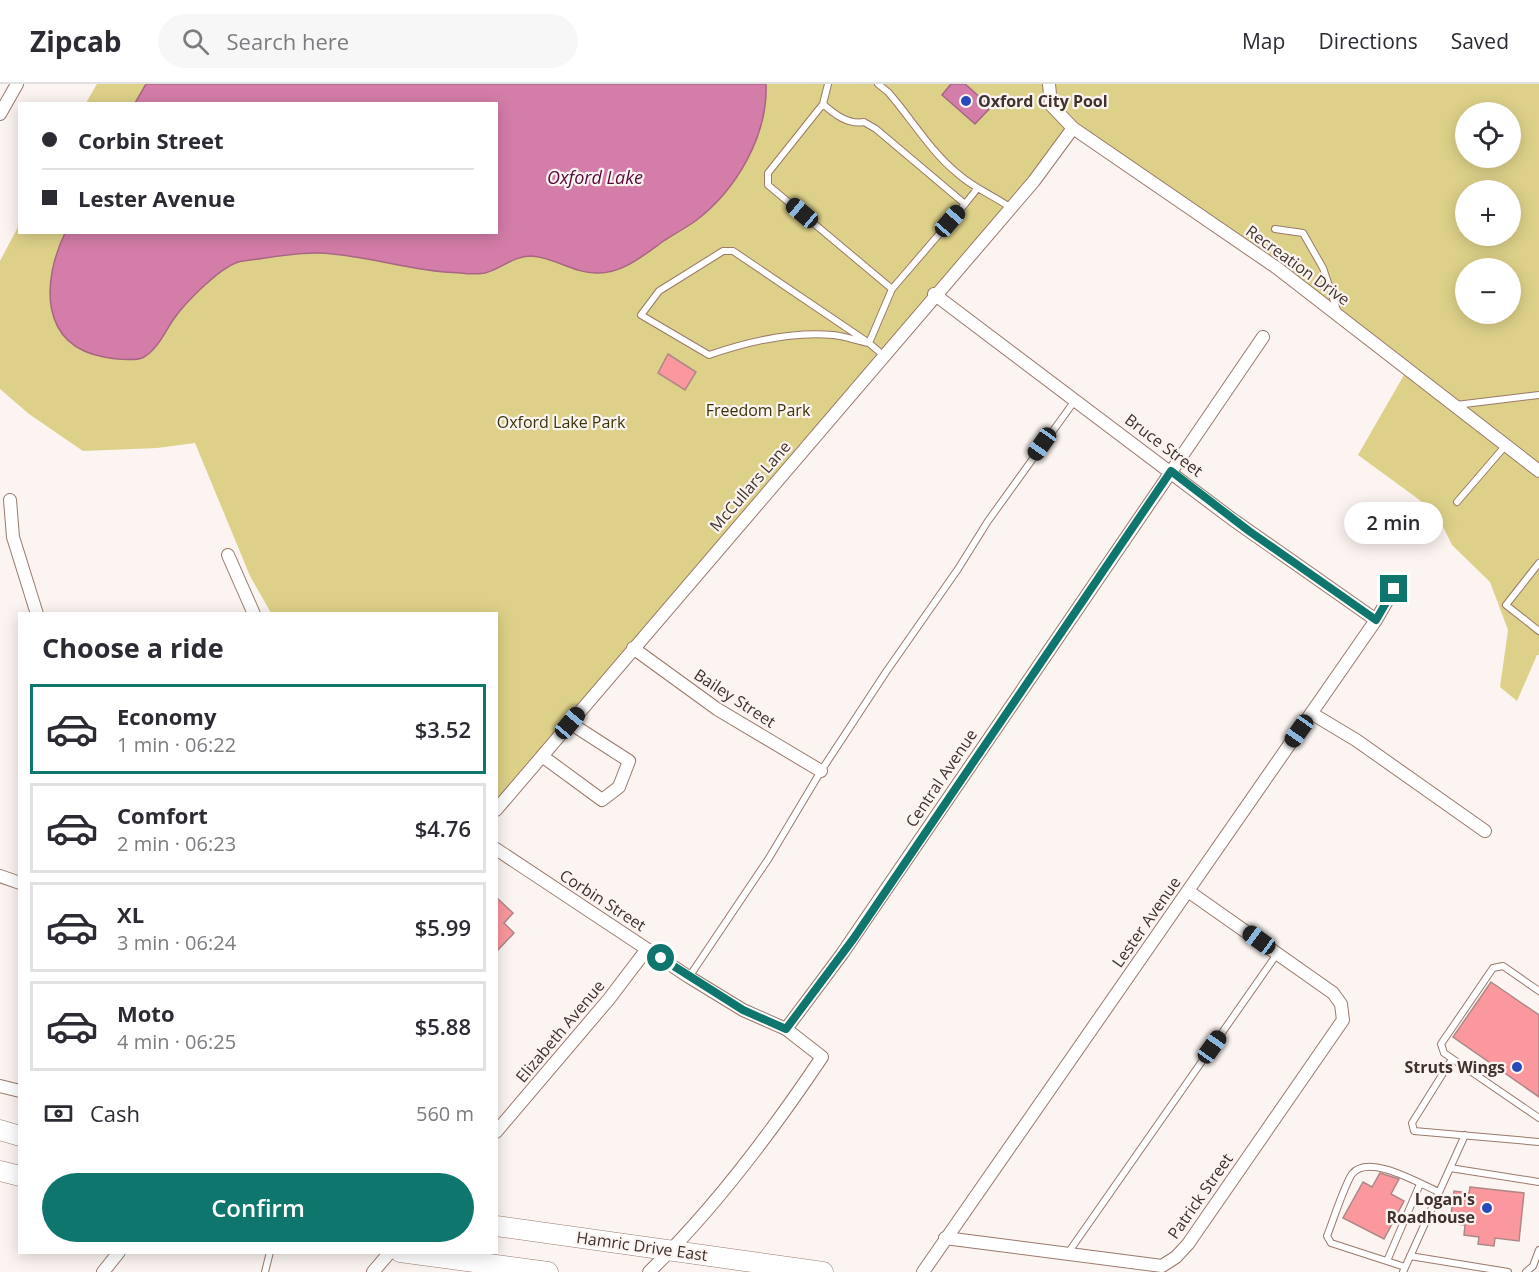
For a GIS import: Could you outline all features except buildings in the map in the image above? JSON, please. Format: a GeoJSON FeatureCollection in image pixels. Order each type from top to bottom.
{"type":"FeatureCollection","features":[{"type":"Feature","properties":{"kind":"main road"},"geometry":{"type":"LineString","coordinates":[[0,1131],[18,1136]]}},
{"type":"Feature","properties":{"kind":"main road"},"geometry":{"type":"LineString","coordinates":[[0,1171],[18,1176]]}},
{"type":"Feature","properties":{"kind":"main road","name":"Hamric Drive East"},"geometry":{"type":"LineString","coordinates":[[498,1226],[823,1272]]}},
{"type":"Feature","properties":{"kind":"main road"},"geometry":{"type":"LineString","coordinates":[[414,1254],[548,1272]]}},
{"type":"Feature","properties":{"kind":"street"},"geometry":{"type":"LineString","coordinates":[[0,114],[17,84]]}},
{"type":"Feature","properties":{"kind":"street","name":"Recreation Drive"},"geometry":{"type":"LineString","coordinates":[[1049,84],[1051,105],[1073,128],[1277,268],[1539,471]]}},
{"type":"Feature","properties":{"kind":"street","name":"McCullars Lane"},"geometry":{"type":"LineString","coordinates":[[498,808],[934,294],[1011,208],[1073,128]]}},
{"type":"Feature","properties":{"kind":"street","name":"Bruce Street"},"geometry":{"type":"LineString","coordinates":[[934,294],[1242,525],[1376,620]]}},
{"type":"Feature","properties":{"kind":"street","name":"Central Avenue"},"geometry":{"type":"LineString","coordinates":[[786,1029],[874,908],[1263,337]]}},
{"type":"Feature","properties":{"kind":"street"},"geometry":{"type":"LineString","coordinates":[[10,500],[13,537],[36,612]]}},
{"type":"Feature","properties":{"kind":"street"},"geometry":{"type":"LineString","coordinates":[[228,555],[253,612]]}},
{"type":"Feature","properties":{"kind":"street","name":"Lester Avenue"},"geometry":{"type":"LineString","coordinates":[[923,1272],[1376,620],[1394,589]]}},
{"type":"Feature","properties":{"kind":"street","name":"Bailey Street"},"geometry":{"type":"LineString","coordinates":[[633,648],[717,709],[821,771]]}},
{"type":"Feature","properties":{"kind":"street"},"geometry":{"type":"LineString","coordinates":[[1311,713],[1356,741],[1485,831]]}},
{"type":"Feature","properties":{"kind":"street"},"geometry":{"type":"LineString","coordinates":[[542,756],[602,800],[619,787],[629,760],[570,723]]}},
{"type":"Feature","properties":{"kind":"street","name":"Corbin Street"},"geometry":{"type":"LineString","coordinates":[[498,850],[689,977],[743,1010],[786,1029]]}},
{"type":"Feature","properties":{"kind":"street"},"geometry":{"type":"LineString","coordinates":[[0,876],[18,882]]}},
{"type":"Feature","properties":{"kind":"street"},"geometry":{"type":"LineString","coordinates":[[1188,891],[1277,953]]}},
{"type":"Feature","properties":{"kind":"street","name":"Elizabeth Avenue"},"geometry":{"type":"LineString","coordinates":[[498,1130],[609,999],[647,948]]}},
{"type":"Feature","properties":{"kind":"street","name":"Patrick Street"},"geometry":{"type":"LineString","coordinates":[[945,1238],[1162,1266],[1176,1257],[1343,1020],[1341,1004],[1333,993],[1277,953]]}},
{"type":"Feature","properties":{"kind":"street"},"geometry":{"type":"LineString","coordinates":[[649,1272],[672,1250],[721,1194],[791,1103],[822,1057],[786,1029]]}},
{"type":"Feature","properties":{"kind":"street"},"geometry":{"type":"LineString","coordinates":[[0,1086],[18,1091]]}},
{"type":"Feature","properties":{"kind":"street"},"geometry":{"type":"LineString","coordinates":[[103,1272],[117,1254]]}},
{"type":"Feature","properties":{"kind":"street"},"geometry":{"type":"LineString","coordinates":[[373,1272],[388,1254]]}},
{"type":"Feature","properties":{"kind":"lane"},"geometry":{"type":"LineString","coordinates":[[828,84],[824,104],[768,173],[768,185],[892,289]]}},
{"type":"Feature","properties":{"kind":"lane"},"geometry":{"type":"LineString","coordinates":[[878,84],[896,100],[955,172],[976,189],[991,194],[1011,208]]}},
{"type":"Feature","properties":{"kind":"lane"},"geometry":{"type":"LineString","coordinates":[[824,104],[833,113],[855,124],[864,122],[876,129],[965,204]]}},
{"type":"Feature","properties":{"kind":"lane"},"geometry":{"type":"LineString","coordinates":[[869,343],[892,289],[976,189]]}},
{"type":"Feature","properties":{"kind":"lane"},"geometry":{"type":"LineString","coordinates":[[1275,229],[1303,233],[1323,268],[1338,314]]}},
{"type":"Feature","properties":{"kind":"lane"},"geometry":{"type":"LineString","coordinates":[[869,343],[832,335],[797,336],[746,343],[709,355],[641,315],[659,291],[723,251],[733,251],[869,343],[883,355]]}},
{"type":"Feature","properties":{"kind":"lane"},"geometry":{"type":"LineString","coordinates":[[1456,405],[1539,394]]}},
{"type":"Feature","properties":{"kind":"lane"},"geometry":{"type":"LineString","coordinates":[[689,977],[769,858],[821,771],[988,521],[1076,399]]}},
{"type":"Feature","properties":{"kind":"lane"},"geometry":{"type":"LineString","coordinates":[[1457,502],[1506,444]]}},
{"type":"Feature","properties":{"kind":"lane"},"geometry":{"type":"LineString","coordinates":[[1539,563],[1506,605],[1539,631]]}},
{"type":"Feature","properties":{"kind":"lane"},"geometry":{"type":"LineString","coordinates":[[1067,1253],[1277,953]]}},
{"type":"Feature","properties":{"kind":"lane"},"geometry":{"type":"LineString","coordinates":[[1539,991],[1503,966],[1493,968],[1441,1044],[1444,1053],[1539,1118]]}},
{"type":"Feature","properties":{"kind":"lane"},"geometry":{"type":"LineString","coordinates":[[1452,1059],[1412,1123],[1414,1131],[1539,1142]]}},
{"type":"Feature","properties":{"kind":"lane"},"geometry":{"type":"LineString","coordinates":[[1439,1192],[1379,1166],[1361,1168],[1352,1174],[1328,1236],[1331,1243],[1387,1261],[1404,1269],[1465,1135]]}},
{"type":"Feature","properties":{"kind":"lane"},"geometry":{"type":"LineString","coordinates":[[1450,1168],[1539,1182]]}},
{"type":"Feature","properties":{"kind":"lane"},"geometry":{"type":"LineString","coordinates":[[1387,1261],[1420,1184]]}},
{"type":"Feature","properties":{"kind":"lane"},"geometry":{"type":"LineString","coordinates":[[1526,1272],[1533,1266],[1539,1250]]}},
{"type":"Feature","properties":{"kind":"lane"},"geometry":{"type":"LineString","coordinates":[[265,1272],[270,1254]]}},
{"type":"Feature","properties":{"kind":"lane"},"geometry":{"type":"LineString","coordinates":[[1410,1256],[1508,1272]]}},
{"type":"Feature","properties":{"kind":"green space","name":"Oxford Lake Park"},"geometry":{"type":"Polygon","coordinates":[[[97,84],[1539,84],[1539,655],[1537,655],[1517,701],[1500,687],[1508,630],[1490,582],[1452,545],[1436,512],[1358,455],[1408,368],[1073,128],[498,809],[498,612],[270,612],[250,576],[195,443],[157,448],[83,451],[29,414],[0,389],[0,261],[18,227],[18,234],[498,234],[498,102],[87,102],[97,84]]]}},
{"type":"Feature","properties":{"kind":"water","name":"Oxford Lake"},"geometry":{"type":"Polygon","coordinates":[[[146,84],[766,84],[762,123],[755,142],[736,178],[723,195],[694,222],[624,267],[596,273],[531,256],[518,258],[485,273],[470,274],[426,270],[338,254],[291,254],[243,261],[235,263],[215,276],[195,295],[178,313],[156,347],[147,355],[142,358],[123,359],[104,357],[83,350],[67,339],[57,325],[51,308],[50,290],[52,271],[65,234],[498,234],[498,102],[136,102],[146,84]]]}},
{"type":"Feature","properties":{"kind":"water","name":"Oxford City Pool"},"geometry":{"type":"Polygon","coordinates":[[[951,84],[965,84],[991,107],[975,124],[942,95],[951,84]]]}},
{"type":"Feature","properties":{"kind":"place","name":"Oxford City Pool"},"geometry":{"type":"Point","coordinates":[966,101]}},
{"type":"Feature","properties":{"kind":"place","name":"Struts Wings"},"geometry":{"type":"Point","coordinates":[1517,1067]}},
{"type":"Feature","properties":{"kind":"place","name":"Logan's Roadhouse"},"geometry":{"type":"Point","coordinates":[1487,1208]}},
{"type":"Feature","properties":{"kind":"route"},"geometry":{"type":"LineString","coordinates":[[661,958],[743,1010],[786,1029],[854,938],[1171,471],[1232,519],[1376,620],[1394,589]]}},
{"type":"Feature","properties":{"kind":"park label","name":"Freedom Park"},"geometry":{"type":"Point","coordinates":[758,410]}}]}
